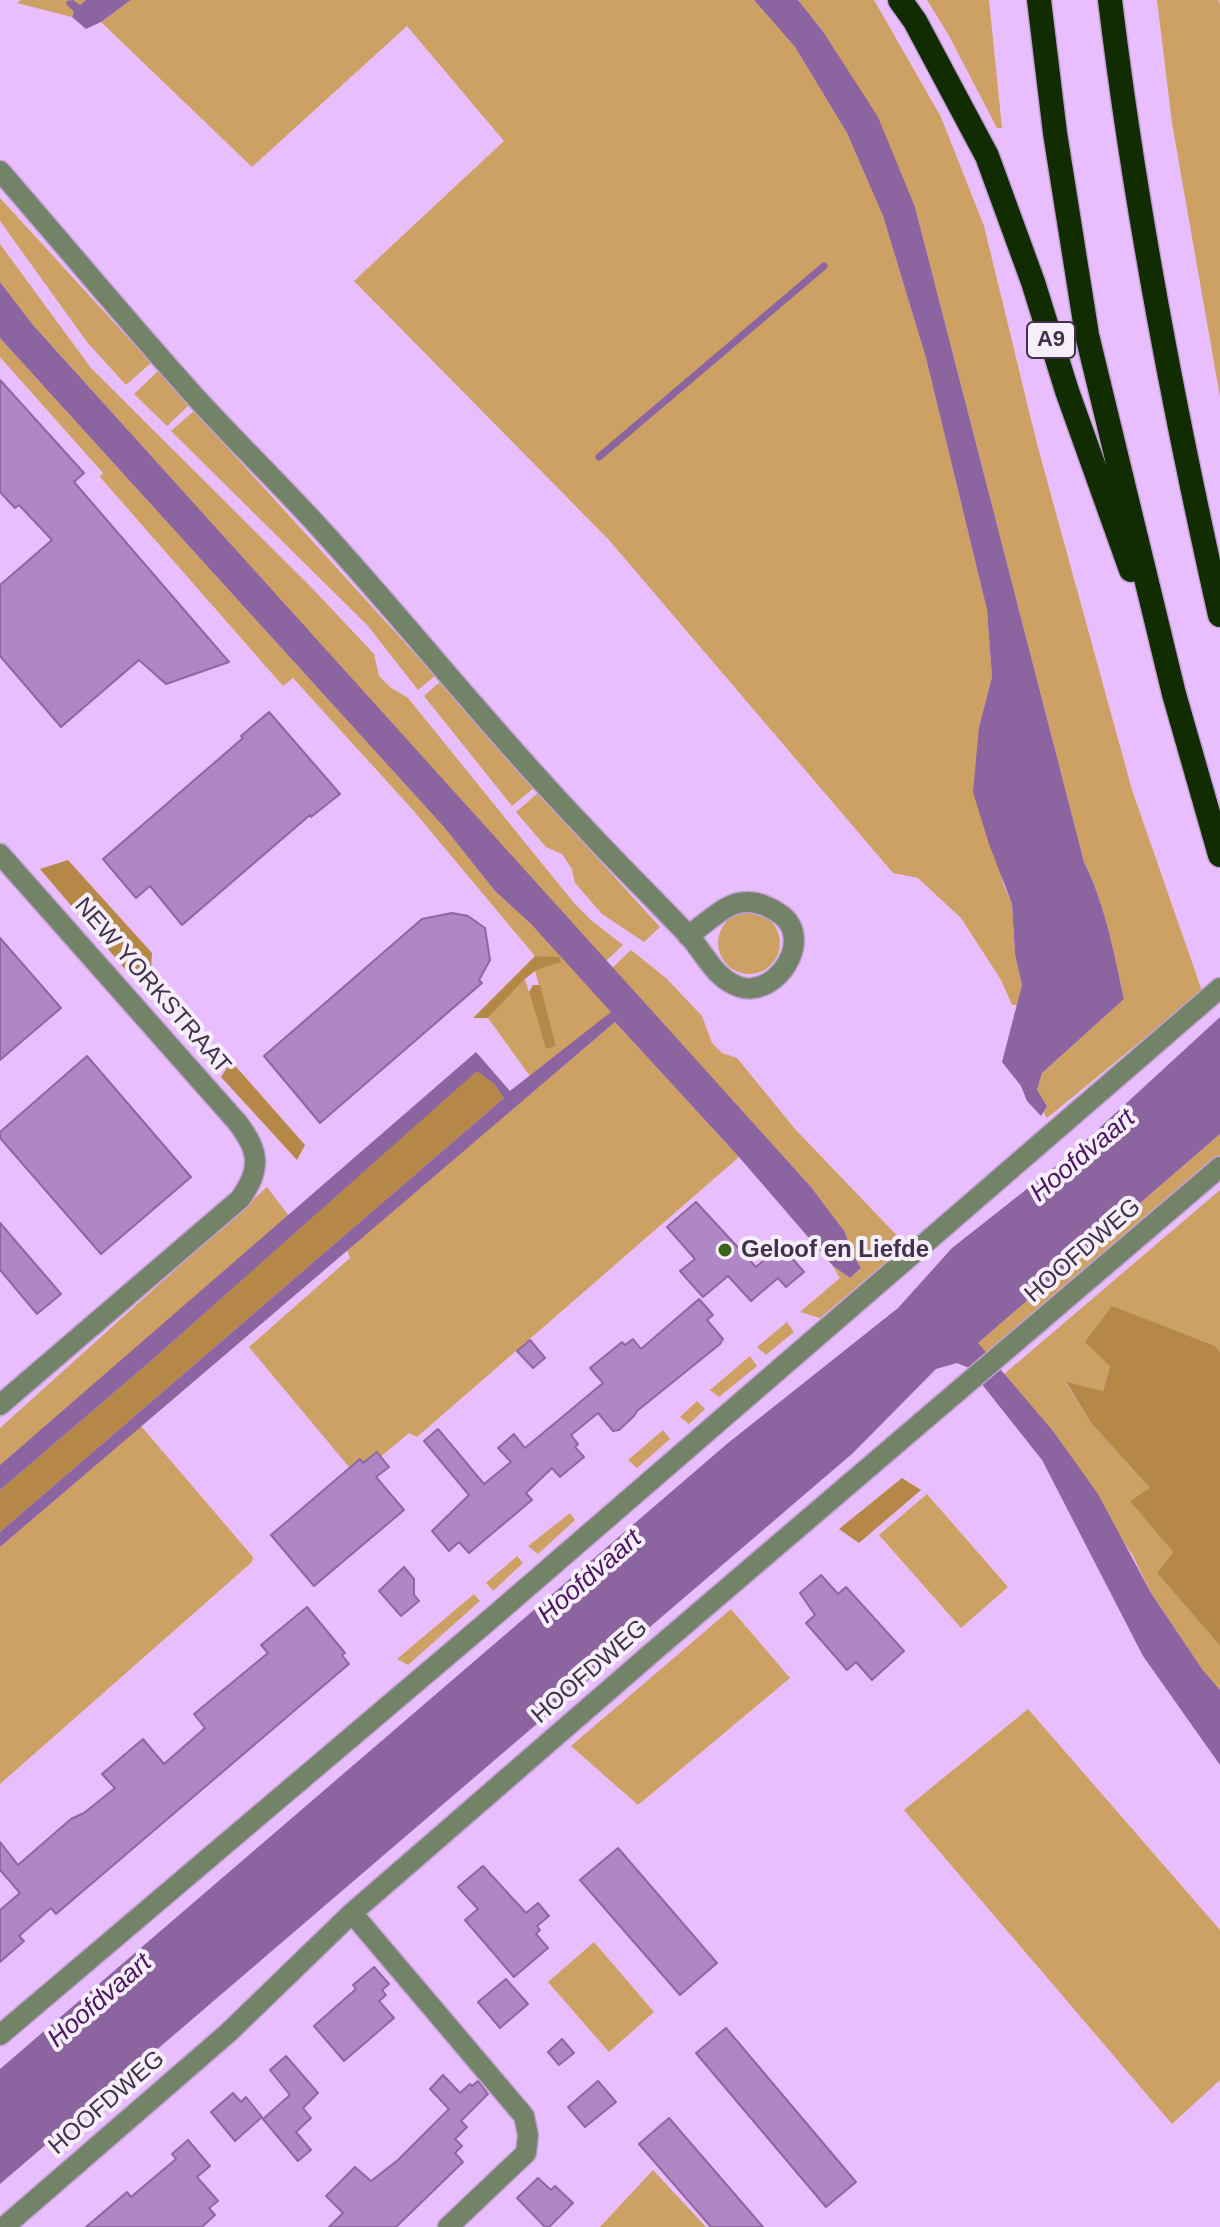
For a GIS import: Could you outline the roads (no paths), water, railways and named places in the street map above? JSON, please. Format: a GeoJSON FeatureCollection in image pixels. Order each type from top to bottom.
{"type":"FeatureCollection","features":[{"type":"Feature","properties":{"kind":"highway","name":"A9"},"geometry":{"type":"LineString","coordinates":[[900,0],[915,21],[987,156],[1174,694]]}},
{"type":"Feature","properties":{"kind":"highway","name":"A9"},"geometry":{"type":"LineString","coordinates":[[1039,0],[1055,133],[1087,335],[1174,694],[1220,855]]}},
{"type":"Feature","properties":{"kind":"highway"},"geometry":{"type":"LineString","coordinates":[[1110,0],[1138,211],[1184,457],[1220,615]]}},
{"type":"Feature","properties":{"kind":"street"},"geometry":{"type":"LineString","coordinates":[[0,171],[199,401],[328,537],[532,773],[688,936],[720,976],[741,987],[765,986],[781,973],[792,955],[793,934],[787,919],[759,901],[741,901],[688,936]]}},
{"type":"Feature","properties":{"kind":"street","name":"NEW YORKSTRAAT"},"geometry":{"type":"LineString","coordinates":[[0,854],[237,1122],[251,1142],[255,1159],[252,1181],[240,1199],[0,1405]]}},
{"type":"Feature","properties":{"kind":"street"},"geometry":{"type":"LineString","coordinates":[[0,2035],[499,1611],[1220,988]]}},
{"type":"Feature","properties":{"kind":"street","name":"HOOFDWEG"},"geometry":{"type":"LineString","coordinates":[[4,2227],[228,2033],[352,1913],[1220,1167]]}},
{"type":"Feature","properties":{"kind":"street"},"geometry":{"type":"LineString","coordinates":[[352,1913],[524,2116],[528,2135],[526,2153],[448,2227]]}},
{"type":"Feature","properties":{"kind":"water"},"geometry":{"type":"Polygon","coordinates":[[[73,0],[80,5],[86,0],[131,0],[86,29],[72,17],[74,12],[66,4],[73,0]]]}},
{"type":"Feature","properties":{"kind":"water"},"geometry":{"type":"Polygon","coordinates":[[[754,0],[798,0],[822,30],[878,117],[915,207],[1084,862],[1108,929],[1124,999],[1042,1073],[1037,1090],[1047,1106],[1041,1116],[1027,1101],[1021,1086],[1002,1062],[1022,985],[1015,954],[1012,904],[973,792],[979,727],[992,677],[987,610],[926,358],[883,216],[847,133],[795,47],[754,0]]]}},
{"type":"Feature","properties":{"kind":"water"},"geometry":{"type":"Polygon","coordinates":[[[0,282],[33,325],[811,1187],[845,1232],[861,1268],[850,1278],[833,1266],[739,1157],[615,1022],[0,1547],[0,1532],[504,1098],[494,1084],[477,1071],[151,1361],[0,1490],[0,1465],[476,1052],[510,1091],[611,1012],[531,924],[495,891],[444,827],[0,338],[0,282]]]}},
{"type":"Feature","properties":{"kind":"water","name":"Hoofdvaart"},"geometry":{"type":"Polygon","coordinates":[[[1220,1017],[1220,1134],[978,1343],[1053,1431],[1098,1494],[1151,1593],[1202,1669],[1220,1690],[1220,1765],[1143,1656],[1042,1460],[969,1368],[957,1363],[936,1369],[853,1453],[0,2184],[0,2069],[728,1443],[898,1308],[952,1248],[1070,1155],[1220,1017]]]}},
{"type":"Feature","properties":{"kind":"waterway"},"geometry":{"type":"LineString","coordinates":[[599,457],[824,266]]}},
{"type":"Feature","properties":{"kind":"place","name":"Geloof en Liefde"},"geometry":{"type":"Point","coordinates":[725,1250]}}]}
